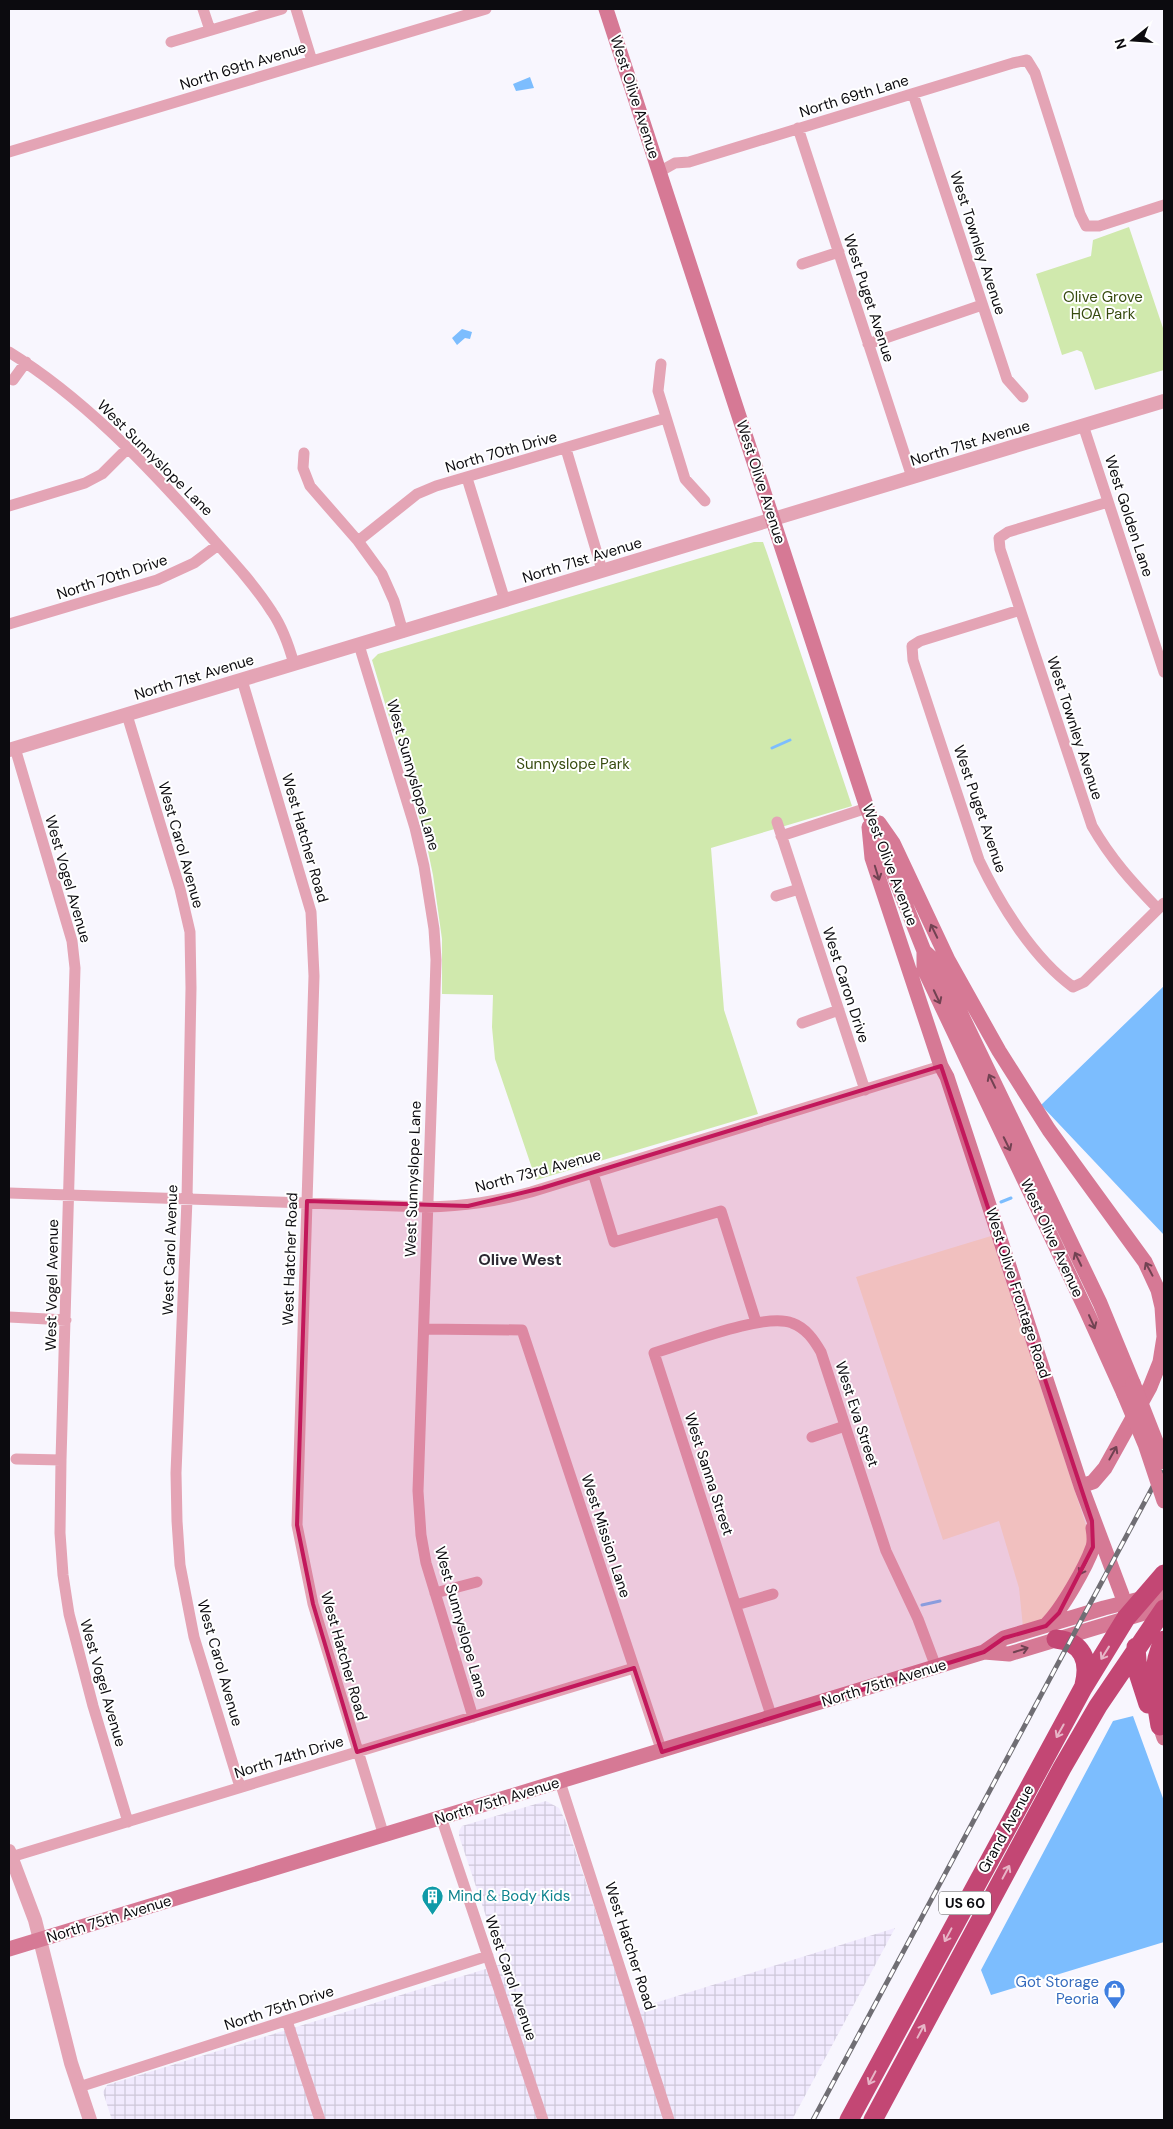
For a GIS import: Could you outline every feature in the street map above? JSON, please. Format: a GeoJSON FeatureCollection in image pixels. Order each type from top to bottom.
{"type":"FeatureCollection","features":[{"type":"Feature","properties":{"kind":"highway","name":"Grand Avenue"},"geometry":{"type":"LineString","coordinates":[[873,2120],[1098,1706],[1135,1649],[1150,1602],[1164,1574]]}},
{"type":"Feature","properties":{"kind":"highway","name":"Grand Avenue"},"geometry":{"type":"LineString","coordinates":[[849,2120],[1083,1688],[1150,1602]]}},
{"type":"Feature","properties":{"kind":"highway"},"geometry":{"type":"LineString","coordinates":[[1125,1665],[1128,1639],[1150,1602]]}},
{"type":"Feature","properties":{"kind":"highway"},"geometry":{"type":"LineString","coordinates":[[1051,1632],[1070,1642],[1081,1653],[1088,1671],[1083,1688]]}},
{"type":"Feature","properties":{"kind":"highway"},"geometry":{"type":"LineString","coordinates":[[1162,1732],[1153,1686],[1157,1661],[1164,1640]]}},
{"type":"Feature","properties":{"kind":"highway"},"geometry":{"type":"LineString","coordinates":[[1135,1649],[1138,1673],[1148,1704],[1162,1732]]}},
{"type":"Feature","properties":{"kind":"highway"},"geometry":{"type":"LineString","coordinates":[[1098,1706],[1114,1694],[1130,1691],[1142,1696],[1148,1704]]}},
{"type":"Feature","properties":{"kind":"main road","name":"West Olive Avenue"},"geometry":{"type":"LineString","coordinates":[[606,9],[867,808],[924,951],[924,969],[1087,1312],[1129,1389],[1164,1462]]}},
{"type":"Feature","properties":{"kind":"main road","name":"West Olive Frontage Road"},"geometry":{"type":"LineString","coordinates":[[867,808],[872,858],[941,1066],[950,1085],[1092,1521]]}},
{"type":"Feature","properties":{"kind":"main road"},"geometry":{"type":"LineString","coordinates":[[867,808],[894,843],[948,960],[999,1051],[1049,1130],[1145,1262],[1158,1290],[1162,1307],[1164,1337],[1160,1362],[1150,1387],[1099,1477],[1093,1482],[1080,1486]]}},
{"type":"Feature","properties":{"kind":"main road","name":"West Olive Avenue"},"geometry":{"type":"LineString","coordinates":[[1129,1389],[1164,1501]]}},
{"type":"Feature","properties":{"kind":"main road"},"geometry":{"type":"LineString","coordinates":[[1092,1521],[1099,1535],[1150,1602]]}},
{"type":"Feature","properties":{"kind":"main road"},"geometry":{"type":"LineString","coordinates":[[1051,1632],[1058,1613],[1093,1547],[1092,1521]]}},
{"type":"Feature","properties":{"kind":"main road","name":"North 75th Avenue"},"geometry":{"type":"LineString","coordinates":[[9,1949],[384,1836],[441,1817],[662,1752],[936,1666],[984,1652],[1009,1654],[1051,1632],[1150,1602]]}},
{"type":"Feature","properties":{"kind":"street"},"geometry":{"type":"LineString","coordinates":[[203,9],[210,30]]}},
{"type":"Feature","properties":{"kind":"street"},"geometry":{"type":"LineString","coordinates":[[170,42],[282,9]]}},
{"type":"Feature","properties":{"kind":"street"},"geometry":{"type":"LineString","coordinates":[[296,9],[312,61]]}},
{"type":"Feature","properties":{"kind":"street","name":"North 69th Avenue"},"geometry":{"type":"LineString","coordinates":[[9,152],[486,9]]}},
{"type":"Feature","properties":{"kind":"street","name":"North 69th Lane"},"geometry":{"type":"LineString","coordinates":[[659,172],[677,170],[690,162],[798,128],[1027,60],[1034,73],[1080,214],[1086,226],[1099,226],[1164,205]]}},
{"type":"Feature","properties":{"kind":"street","name":"West Townley Avenue"},"geometry":{"type":"LineString","coordinates":[[914,94],[1007,379],[1023,397]]}},
{"type":"Feature","properties":{"kind":"street","name":"West Puget Avenue"},"geometry":{"type":"LineString","coordinates":[[798,128],[912,478]]}},
{"type":"Feature","properties":{"kind":"street"},"geometry":{"type":"LineString","coordinates":[[802,264],[839,252]]}},
{"type":"Feature","properties":{"kind":"street"},"geometry":{"type":"LineString","coordinates":[[868,344],[982,305]]}},
{"type":"Feature","properties":{"kind":"street","name":"West Sunnyslope Lane"},"geometry":{"type":"LineString","coordinates":[[9,352],[26,362],[79,404],[170,491],[218,545],[273,613],[288,644],[294,664]]}},
{"type":"Feature","properties":{"kind":"street"},"geometry":{"type":"LineString","coordinates":[[13,380],[26,362]]}},
{"type":"Feature","properties":{"kind":"street"},"geometry":{"type":"LineString","coordinates":[[661,364],[658,391],[685,479],[705,501]]}},
{"type":"Feature","properties":{"kind":"street","name":"North 71st Avenue"},"geometry":{"type":"LineString","coordinates":[[12,749],[1164,401]]}},
{"type":"Feature","properties":{"kind":"street","name":"North 70th Drive"},"geometry":{"type":"LineString","coordinates":[[358,541],[417,494],[436,486],[666,418]]}},
{"type":"Feature","properties":{"kind":"street","name":"West Golden Lane"},"geometry":{"type":"LineString","coordinates":[[1083,425],[1164,672]]}},
{"type":"Feature","properties":{"kind":"street"},"geometry":{"type":"LineString","coordinates":[[9,506],[85,482],[102,474],[127,449]]}},
{"type":"Feature","properties":{"kind":"street"},"geometry":{"type":"LineString","coordinates":[[566,449],[602,570]]}},
{"type":"Feature","properties":{"kind":"street"},"geometry":{"type":"LineString","coordinates":[[304,453],[303,468],[310,486],[358,541],[382,574],[389,586],[403,632]]}},
{"type":"Feature","properties":{"kind":"street"},"geometry":{"type":"LineString","coordinates":[[467,478],[505,601]]}},
{"type":"Feature","properties":{"kind":"street","name":"West Townley Avenue"},"geometry":{"type":"LineString","coordinates":[[1108,502],[1008,532],[999,538],[1000,549],[1092,826],[1106,851],[1124,874],[1161,906]]}},
{"type":"Feature","properties":{"kind":"street","name":"North 70th Drive"},"geometry":{"type":"LineString","coordinates":[[9,624],[157,580],[194,563],[218,545]]}},
{"type":"Feature","properties":{"kind":"street","name":"West Puget Avenue"},"geometry":{"type":"LineString","coordinates":[[1020,610],[920,641],[912,646],[913,660],[976,850],[990,884],[1020,931],[1063,980],[1073,987],[1084,982],[1161,906]]}},
{"type":"Feature","properties":{"kind":"street","name":"West Sunnyslope Lane"},"geometry":{"type":"LineString","coordinates":[[359,645],[415,828],[424,866],[434,929],[436,960],[434,1037],[426,1207],[418,1491],[421,1535],[435,1592],[473,1717]]}},
{"type":"Feature","properties":{"kind":"street","name":"West Hatcher Road"},"geometry":{"type":"LineString","coordinates":[[242,680],[311,912],[314,976],[297,1525],[312,1604],[384,1836]]}},
{"type":"Feature","properties":{"kind":"street","name":"West Carol Avenue"},"geometry":{"type":"LineString","coordinates":[[127,714],[180,889],[190,932],[191,988],[187,1199],[176,1473],[180,1565],[194,1637],[240,1788]]}},
{"type":"Feature","properties":{"kind":"street","name":"West Vogel Avenue"},"geometry":{"type":"LineString","coordinates":[[12,749],[72,941],[76,968],[60,1533],[69,1614],[93,1706],[128,1822]]}},
{"type":"Feature","properties":{"kind":"street"},"geometry":{"type":"LineString","coordinates":[[782,836],[867,808]]}},
{"type":"Feature","properties":{"kind":"street","name":"West Caron Drive"},"geometry":{"type":"LineString","coordinates":[[777,822],[865,1090]]}},
{"type":"Feature","properties":{"kind":"street"},"geometry":{"type":"LineString","coordinates":[[776,896],[799,889]]}},
{"type":"Feature","properties":{"kind":"street"},"geometry":{"type":"LineString","coordinates":[[802,1023],[839,1010]]}},
{"type":"Feature","properties":{"kind":"street","name":"North 73rd Avenue"},"geometry":{"type":"LineString","coordinates":[[9,1193],[426,1207],[468,1206],[488,1203],[593,1173],[941,1066]]}},
{"type":"Feature","properties":{"kind":"street"},"geometry":{"type":"LineString","coordinates":[[593,1173],[614,1242],[721,1211],[756,1322]]}},
{"type":"Feature","properties":{"kind":"street"},"geometry":{"type":"LineString","coordinates":[[9,1317],[66,1320]]}},
{"type":"Feature","properties":{"kind":"street","name":"West Eva Street"},"geometry":{"type":"LineString","coordinates":[[654,1353],[756,1322],[775,1320],[791,1322],[804,1329],[821,1352],[886,1551],[918,1619],[936,1666]]}},
{"type":"Feature","properties":{"kind":"street","name":"West Mission Lane"},"geometry":{"type":"LineString","coordinates":[[424,1328],[522,1330],[662,1752]]}},
{"type":"Feature","properties":{"kind":"street","name":"West Sanna Street"},"geometry":{"type":"LineString","coordinates":[[654,1353],[772,1718]]}},
{"type":"Feature","properties":{"kind":"street"},"geometry":{"type":"LineString","coordinates":[[812,1437],[845,1426]]}},
{"type":"Feature","properties":{"kind":"street"},"geometry":{"type":"LineString","coordinates":[[16,1459],[61,1460]]}},
{"type":"Feature","properties":{"kind":"street"},"geometry":{"type":"LineString","coordinates":[[435,1592],[477,1582]]}},
{"type":"Feature","properties":{"kind":"street"},"geometry":{"type":"LineString","coordinates":[[736,1605],[773,1594]]}},
{"type":"Feature","properties":{"kind":"street","name":"North 74th Drive"},"geometry":{"type":"LineString","coordinates":[[10,1854],[128,1822],[634,1668]]}},
{"type":"Feature","properties":{"kind":"street","name":"West Hatcher Road"},"geometry":{"type":"LineString","coordinates":[[560,1782],[624,1975],[669,2120]]}},
{"type":"Feature","properties":{"kind":"street","name":"West Carol Avenue"},"geometry":{"type":"LineString","coordinates":[[441,1817],[543,2120]]}},
{"type":"Feature","properties":{"kind":"street"},"geometry":{"type":"LineString","coordinates":[[10,1854],[41,1940],[71,2063],[90,2120]]}},
{"type":"Feature","properties":{"kind":"street","name":"North 75th Drive"},"geometry":{"type":"LineString","coordinates":[[79,2087],[488,1956]]}},
{"type":"Feature","properties":{"kind":"street"},"geometry":{"type":"LineString","coordinates":[[287,2021],[320,2120]]}},
{"type":"Feature","properties":{"kind":"highlighted area"},"geometry":{"type":"Polygon","coordinates":[[[941,1066],[1092,1521],[1093,1547],[1059,1613],[1046,1626],[1004,1638],[984,1652],[662,1752],[634,1668],[357,1752],[313,1604],[297,1525],[307,1201],[468,1206],[542,1188],[941,1066]]]}},
{"type":"Feature","properties":{"kind":"shaded area"},"geometry":{"type":"Polygon","coordinates":[[[991,1236],[1088,1531],[1087,1546],[1056,1610],[1040,1622],[1023,1627],[1019,1588],[999,1521],[943,1540],[856,1277],[991,1236]]]}},
{"type":"Feature","properties":{"kind":"shaded area"},"geometry":{"type":"Polygon","coordinates":[[[546,1801],[559,1808],[565,1820],[629,2011],[895,1928],[792,2120],[112,2120],[103,2092],[107,2085],[502,1964],[459,1836],[459,1831],[462,1826],[546,1801]]]}},
{"type":"Feature","properties":{"kind":"green space","name":"Olive Grove HOA Park"},"geometry":{"type":"Polygon","coordinates":[[[1129,227],[1164,331],[1164,370],[1095,390],[1082,352],[1077,350],[1062,355],[1036,274],[1091,256],[1093,240],[1129,227]]]}},
{"type":"Feature","properties":{"kind":"green space","name":"Sunnyslope Park"},"geometry":{"type":"Polygon","coordinates":[[[754,542],[763,542],[852,806],[711,848],[724,1010],[758,1114],[536,1180],[495,1059],[492,1027],[493,995],[442,994],[442,939],[433,875],[425,837],[372,660],[378,654],[754,542]]]}},
{"type":"Feature","properties":{"kind":"water"},"geometry":{"type":"Polygon","coordinates":[[[530,77],[534,88],[516,91],[513,84],[530,77]]]}},
{"type":"Feature","properties":{"kind":"water"},"geometry":{"type":"Polygon","coordinates":[[[462,329],[472,332],[470,339],[465,338],[457,345],[452,338],[462,329]]]}},
{"type":"Feature","properties":{"kind":"water"},"geometry":{"type":"Polygon","coordinates":[[[1164,986],[1164,1235],[1041,1105],[1164,986]]]}},
{"type":"Feature","properties":{"kind":"water"},"geometry":{"type":"Polygon","coordinates":[[[1133,1716],[1164,1801],[1164,1942],[991,1995],[981,1970],[1113,1721],[1133,1716]]]}},
{"type":"Feature","properties":{"kind":"waterway"},"geometry":{"type":"LineString","coordinates":[[772,748],[790,740]]}},
{"type":"Feature","properties":{"kind":"waterway"},"geometry":{"type":"LineString","coordinates":[[1001,1202],[1011,1198]]}},
{"type":"Feature","properties":{"kind":"waterway"},"geometry":{"type":"LineString","coordinates":[[922,1605],[940,1601]]}},
{"type":"Feature","properties":{"kind":"railway"},"geometry":{"type":"LineString","coordinates":[[813,2120],[1164,1466]]}},
{"type":"Feature","properties":{"kind":"place","name":"Mind & Body Kids"},"geometry":{"type":"Point","coordinates":[432,1915]}},
{"type":"Feature","properties":{"kind":"place","name":"Got Storage Peoria"},"geometry":{"type":"Point","coordinates":[1115,2010]}},
{"type":"Feature","properties":{"kind":"district","name":"Olive West"},"geometry":{"type":"Point","coordinates":[520,1259]}}]}
